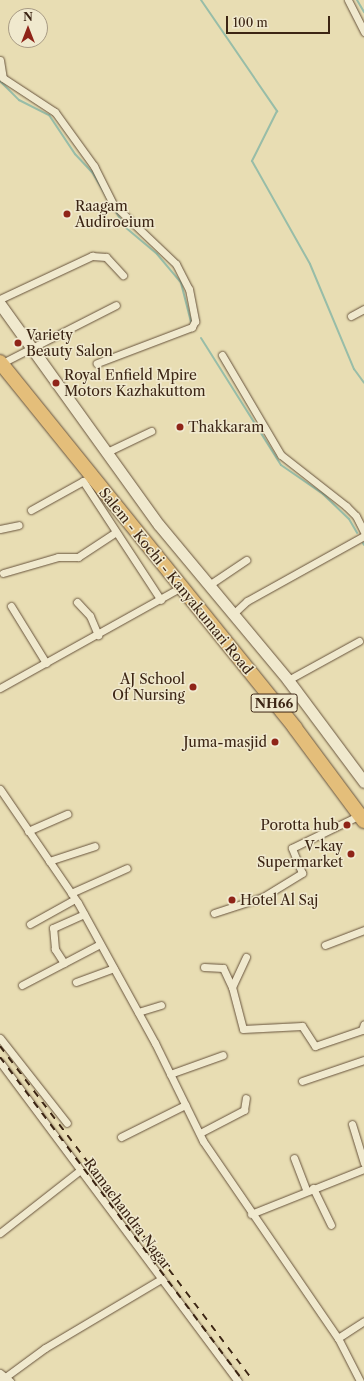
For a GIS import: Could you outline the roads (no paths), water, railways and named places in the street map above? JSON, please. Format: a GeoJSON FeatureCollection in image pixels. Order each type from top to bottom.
{"type":"FeatureCollection","features":[{"type":"Feature","properties":{"kind":"highway","name":"Salem - Kochi - Kanyakumari Road"},"geometry":{"type":"LineString","coordinates":[[4,361],[180,588],[295,728],[362,818]]}},
{"type":"Feature","properties":{"kind":"street"},"geometry":{"type":"LineString","coordinates":[[348,0],[364,32]]}},
{"type":"Feature","properties":{"kind":"street"},"geometry":{"type":"LineString","coordinates":[[0,60],[4,78],[55,112],[94,166],[113,204],[180,268],[189,289],[195,321],[192,327],[97,363]]}},
{"type":"Feature","properties":{"kind":"street"},"geometry":{"type":"LineString","coordinates":[[0,299],[92,256],[106,257],[123,275]]}},
{"type":"Feature","properties":{"kind":"street"},"geometry":{"type":"LineString","coordinates":[[0,304],[159,525],[288,680],[364,782]]}},
{"type":"Feature","properties":{"kind":"street"},"geometry":{"type":"LineString","coordinates":[[4,361],[116,305]]}},
{"type":"Feature","properties":{"kind":"street"},"geometry":{"type":"LineString","coordinates":[[351,316],[364,309]]}},
{"type":"Feature","properties":{"kind":"street"},"geometry":{"type":"LineString","coordinates":[[222,355],[281,455],[346,506],[356,516],[364,532]]}},
{"type":"Feature","properties":{"kind":"street"},"geometry":{"type":"LineString","coordinates":[[107,452],[150,431]]}},
{"type":"Feature","properties":{"kind":"street"},"geometry":{"type":"LineString","coordinates":[[31,510],[83,481],[161,600]]}},
{"type":"Feature","properties":{"kind":"street"},"geometry":{"type":"LineString","coordinates":[[0,528],[19,525]]}},
{"type":"Feature","properties":{"kind":"street"},"geometry":{"type":"LineString","coordinates":[[4,573],[58,557],[78,557],[116,532]]}},
{"type":"Feature","properties":{"kind":"street"},"geometry":{"type":"LineString","coordinates":[[233,614],[247,601],[364,536]]}},
{"type":"Feature","properties":{"kind":"street"},"geometry":{"type":"LineString","coordinates":[[208,585],[246,560]]}},
{"type":"Feature","properties":{"kind":"street"},"geometry":{"type":"LineString","coordinates":[[0,688],[161,600],[180,588]]}},
{"type":"Feature","properties":{"kind":"street"},"geometry":{"type":"LineString","coordinates":[[77,602],[90,616],[98,635]]}},
{"type":"Feature","properties":{"kind":"street"},"geometry":{"type":"LineString","coordinates":[[11,606],[46,663]]}},
{"type":"Feature","properties":{"kind":"street"},"geometry":{"type":"LineString","coordinates":[[288,680],[360,641]]}},
{"type":"Feature","properties":{"kind":"street"},"geometry":{"type":"LineString","coordinates":[[0,789],[84,914],[138,1012],[200,1133],[251,1214],[338,1338],[360,1381]]}},
{"type":"Feature","properties":{"kind":"street"},"geometry":{"type":"LineString","coordinates":[[28,831],[67,814]]}},
{"type":"Feature","properties":{"kind":"street"},"geometry":{"type":"LineString","coordinates":[[214,913],[263,897],[302,873],[292,848],[362,818]]}},
{"type":"Feature","properties":{"kind":"street"},"geometry":{"type":"LineString","coordinates":[[49,861],[95,846]]}},
{"type":"Feature","properties":{"kind":"street"},"geometry":{"type":"LineString","coordinates":[[30,924],[73,896],[127,868]]}},
{"type":"Feature","properties":{"kind":"street"},"geometry":{"type":"LineString","coordinates":[[64,963],[56,949],[53,928],[84,914]]}},
{"type":"Feature","properties":{"kind":"street"},"geometry":{"type":"LineString","coordinates":[[325,945],[364,930]]}},
{"type":"Feature","properties":{"kind":"street"},"geometry":{"type":"LineString","coordinates":[[22,985],[100,944]]}},
{"type":"Feature","properties":{"kind":"street"},"geometry":{"type":"LineString","coordinates":[[232,987],[246,957]]}},
{"type":"Feature","properties":{"kind":"street"},"geometry":{"type":"LineString","coordinates":[[204,967],[223,968],[232,987],[243,1029],[302,1026],[315,1046],[362,1030],[364,1024]]}},
{"type":"Feature","properties":{"kind":"street"},"geometry":{"type":"LineString","coordinates":[[76,982],[114,968]]}},
{"type":"Feature","properties":{"kind":"street"},"geometry":{"type":"LineString","coordinates":[[138,1012],[161,1004]]}},
{"type":"Feature","properties":{"kind":"street"},"geometry":{"type":"LineString","coordinates":[[0,1038],[67,1123]]}},
{"type":"Feature","properties":{"kind":"street"},"geometry":{"type":"LineString","coordinates":[[170,1074],[223,1055]]}},
{"type":"Feature","properties":{"kind":"street"},"geometry":{"type":"LineString","coordinates":[[302,1081],[364,1060]]}},
{"type":"Feature","properties":{"kind":"street","name":"Ramachandra Nagar"},"geometry":{"type":"LineString","coordinates":[[0,1062],[79,1171],[238,1381]]}},
{"type":"Feature","properties":{"kind":"street"},"geometry":{"type":"LineString","coordinates":[[200,1133],[244,1110],[246,1098]]}},
{"type":"Feature","properties":{"kind":"street"},"geometry":{"type":"LineString","coordinates":[[121,1137],[185,1105]]}},
{"type":"Feature","properties":{"kind":"street"},"geometry":{"type":"LineString","coordinates":[[352,1124],[364,1163]]}},
{"type":"Feature","properties":{"kind":"street"},"geometry":{"type":"LineString","coordinates":[[294,1158],[331,1225]]}},
{"type":"Feature","properties":{"kind":"street"},"geometry":{"type":"LineString","coordinates":[[251,1214],[310,1189],[364,1169]]}},
{"type":"Feature","properties":{"kind":"street"},"geometry":{"type":"LineString","coordinates":[[0,1233],[79,1171]]}},
{"type":"Feature","properties":{"kind":"street"},"geometry":{"type":"LineString","coordinates":[[4,1378],[161,1279]]}},
{"type":"Feature","properties":{"kind":"street"},"geometry":{"type":"LineString","coordinates":[[338,1338],[364,1321]]}},
{"type":"Feature","properties":{"kind":"waterway"},"geometry":{"type":"LineString","coordinates":[[201,0],[277,111],[252,161],[310,264],[354,369],[364,383]]}},
{"type":"Feature","properties":{"kind":"waterway"},"geometry":{"type":"LineString","coordinates":[[357,0],[364,12]]}},
{"type":"Feature","properties":{"kind":"waterway"},"geometry":{"type":"LineString","coordinates":[[0,81],[19,100],[49,115],[75,154],[92,172],[125,227],[157,254],[181,283],[191,322]]}},
{"type":"Feature","properties":{"kind":"waterway"},"geometry":{"type":"LineString","coordinates":[[201,338],[281,465],[323,494],[349,519],[357,533]]}},
{"type":"Feature","properties":{"kind":"railway"},"geometry":{"type":"LineString","coordinates":[[0,1046],[253,1381]]}},
{"type":"Feature","properties":{"kind":"railway"},"geometry":{"type":"LineString","coordinates":[[0,1057],[243,1381]]}},
{"type":"Feature","properties":{"kind":"place","name":"Raagam Audiroeium"},"geometry":{"type":"Point","coordinates":[67,214]}},
{"type":"Feature","properties":{"kind":"place","name":"Variety Beauty Salon"},"geometry":{"type":"Point","coordinates":[18,343]}},
{"type":"Feature","properties":{"kind":"place","name":"Royal Enfield Mpire Motors Kazhakuttom"},"geometry":{"type":"Point","coordinates":[56,383]}},
{"type":"Feature","properties":{"kind":"place","name":"Thakkaram"},"geometry":{"type":"Point","coordinates":[180,427]}},
{"type":"Feature","properties":{"kind":"place","name":"AJ School Of Nursing"},"geometry":{"type":"Point","coordinates":[193,687]}},
{"type":"Feature","properties":{"kind":"place","name":"Juma-masjid"},"geometry":{"type":"Point","coordinates":[275,742]}},
{"type":"Feature","properties":{"kind":"place","name":"Porotta hub"},"geometry":{"type":"Point","coordinates":[347,825]}},
{"type":"Feature","properties":{"kind":"place","name":"V-kay Supermarket"},"geometry":{"type":"Point","coordinates":[351,854]}},
{"type":"Feature","properties":{"kind":"place","name":"Hotel Al Saj"},"geometry":{"type":"Point","coordinates":[232,900]}}]}
